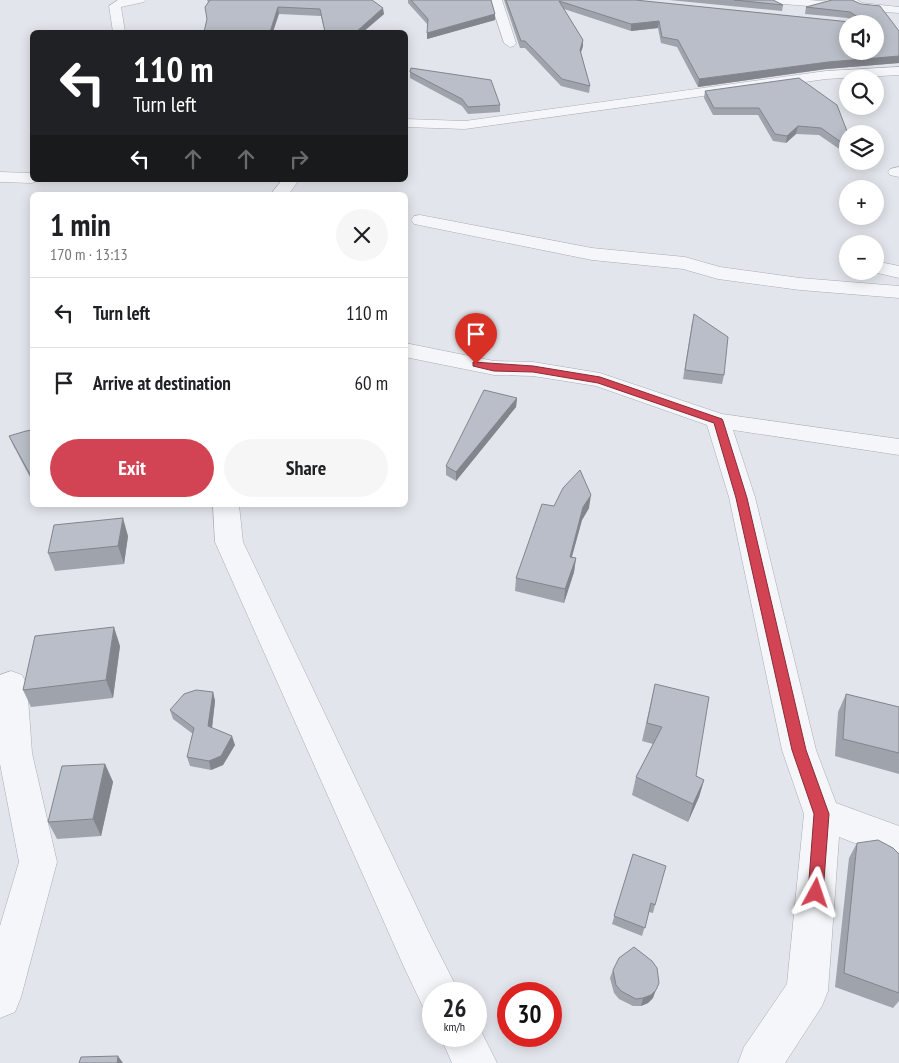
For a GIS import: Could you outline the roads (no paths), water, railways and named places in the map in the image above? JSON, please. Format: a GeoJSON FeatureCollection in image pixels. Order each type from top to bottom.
{"type":"FeatureCollection","features":[{"type":"Feature","properties":{"kind":"street"},"geometry":{"type":"LineString","coordinates":[[119,30],[115,6],[123,2],[140,0]]}},
{"type":"Feature","properties":{"kind":"street"},"geometry":{"type":"LineString","coordinates":[[496,0],[510,43]]}},
{"type":"Feature","properties":{"kind":"street"},"geometry":{"type":"LineString","coordinates":[[770,0],[842,8],[859,6],[897,10]]}},
{"type":"Feature","properties":{"kind":"street"},"geometry":{"type":"LineString","coordinates":[[849,0],[859,6]]}},
{"type":"Feature","properties":{"kind":"street"},"geometry":{"type":"LineString","coordinates":[[885,0],[897,10]]}},
{"type":"Feature","properties":{"kind":"street"},"geometry":{"type":"LineString","coordinates":[[408,122],[465,125],[826,75],[899,71]]}},
{"type":"Feature","properties":{"kind":"street"},"geometry":{"type":"LineString","coordinates":[[0,177],[30,178]]}},
{"type":"Feature","properties":{"kind":"street"},"geometry":{"type":"LineString","coordinates":[[281,192],[289,182]]}},
{"type":"Feature","properties":{"kind":"street"},"geometry":{"type":"LineString","coordinates":[[420,220],[592,254],[685,263],[718,273],[800,284],[899,292]]}},
{"type":"Feature","properties":{"kind":"street"},"geometry":{"type":"LineString","coordinates":[[884,269],[899,272]]}},
{"type":"Feature","properties":{"kind":"street"},"geometry":{"type":"LineString","coordinates":[[408,351],[494,368],[533,369],[600,380],[718,421],[899,447]]}},
{"type":"Feature","properties":{"kind":"street"},"geometry":{"type":"LineString","coordinates":[[718,421],[742,498],[799,750],[822,814],[807,991],[760,1063]]}},
{"type":"Feature","properties":{"kind":"street"},"geometry":{"type":"LineString","coordinates":[[226,507],[229,542],[433,982]]}},
{"type":"Feature","properties":{"kind":"street"},"geometry":{"type":"LineString","coordinates":[[0,997],[38,862],[15,753],[11,684]]}},
{"type":"Feature","properties":{"kind":"street"},"geometry":{"type":"LineString","coordinates":[[822,814],[899,844]]}},
{"type":"Feature","properties":{"kind":"street"},"geometry":{"type":"LineString","coordinates":[[466,1047],[474,1063]]}}]}
